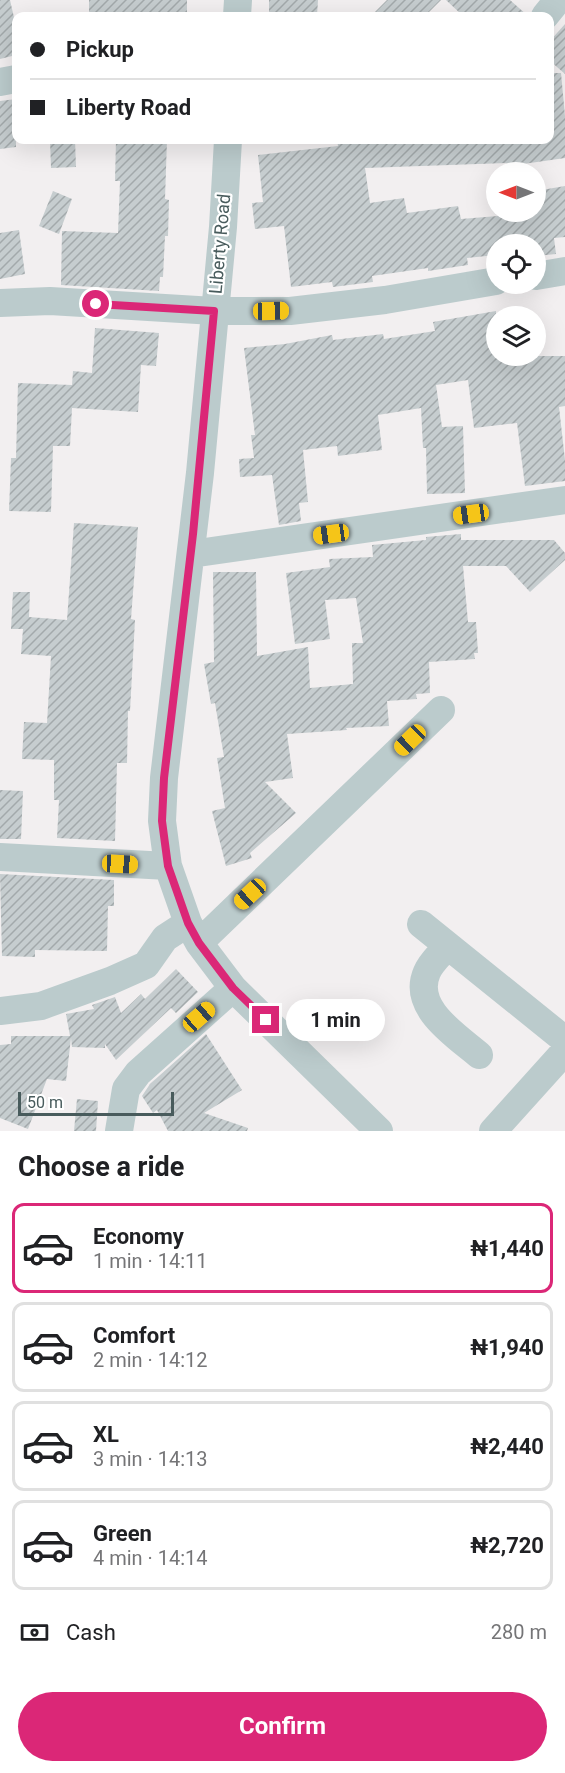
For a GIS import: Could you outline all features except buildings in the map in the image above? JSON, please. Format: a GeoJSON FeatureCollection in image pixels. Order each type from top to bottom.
{"type":"FeatureCollection","features":[{"type":"Feature","properties":{"kind":"street","name":"Liberty Road"},"geometry":{"type":"LineString","coordinates":[[228,144],[191,554],[164,778],[162,821],[168,866],[193,933],[233,988],[379,1131]]}},
{"type":"Feature","properties":{"kind":"street"},"geometry":{"type":"LineString","coordinates":[[546,274],[565,271]]}},
{"type":"Feature","properties":{"kind":"street"},"geometry":{"type":"LineString","coordinates":[[3,303],[50,301],[214,311],[290,310],[340,306],[486,283]]}},
{"type":"Feature","properties":{"kind":"street"},"geometry":{"type":"LineString","coordinates":[[191,554],[565,501]]}},
{"type":"Feature","properties":{"kind":"street"},"geometry":{"type":"LineString","coordinates":[[0,1011],[41,1006],[110,981],[146,965],[165,938],[193,933],[441,710]]}},
{"type":"Feature","properties":{"kind":"street"},"geometry":{"type":"LineString","coordinates":[[0,857],[168,866]]}},
{"type":"Feature","properties":{"kind":"street"},"geometry":{"type":"LineString","coordinates":[[421,924],[565,1040]]}},
{"type":"Feature","properties":{"kind":"street"},"geometry":{"type":"LineString","coordinates":[[447,946],[426,973],[424,988],[427,1002],[438,1019],[479,1055]]}},
{"type":"Feature","properties":{"kind":"street"},"geometry":{"type":"LineString","coordinates":[[119,1131],[126,1089],[138,1073],[233,988]]}},
{"type":"Feature","properties":{"kind":"street"},"geometry":{"type":"LineString","coordinates":[[493,1131],[565,1051]]}},
{"type":"Feature","properties":{"kind":"route"},"geometry":{"type":"LineString","coordinates":[[96,304],[214,311],[200,473],[164,778],[162,821],[168,866],[188,923],[199,943],[233,988],[266,1020]]}}]}
